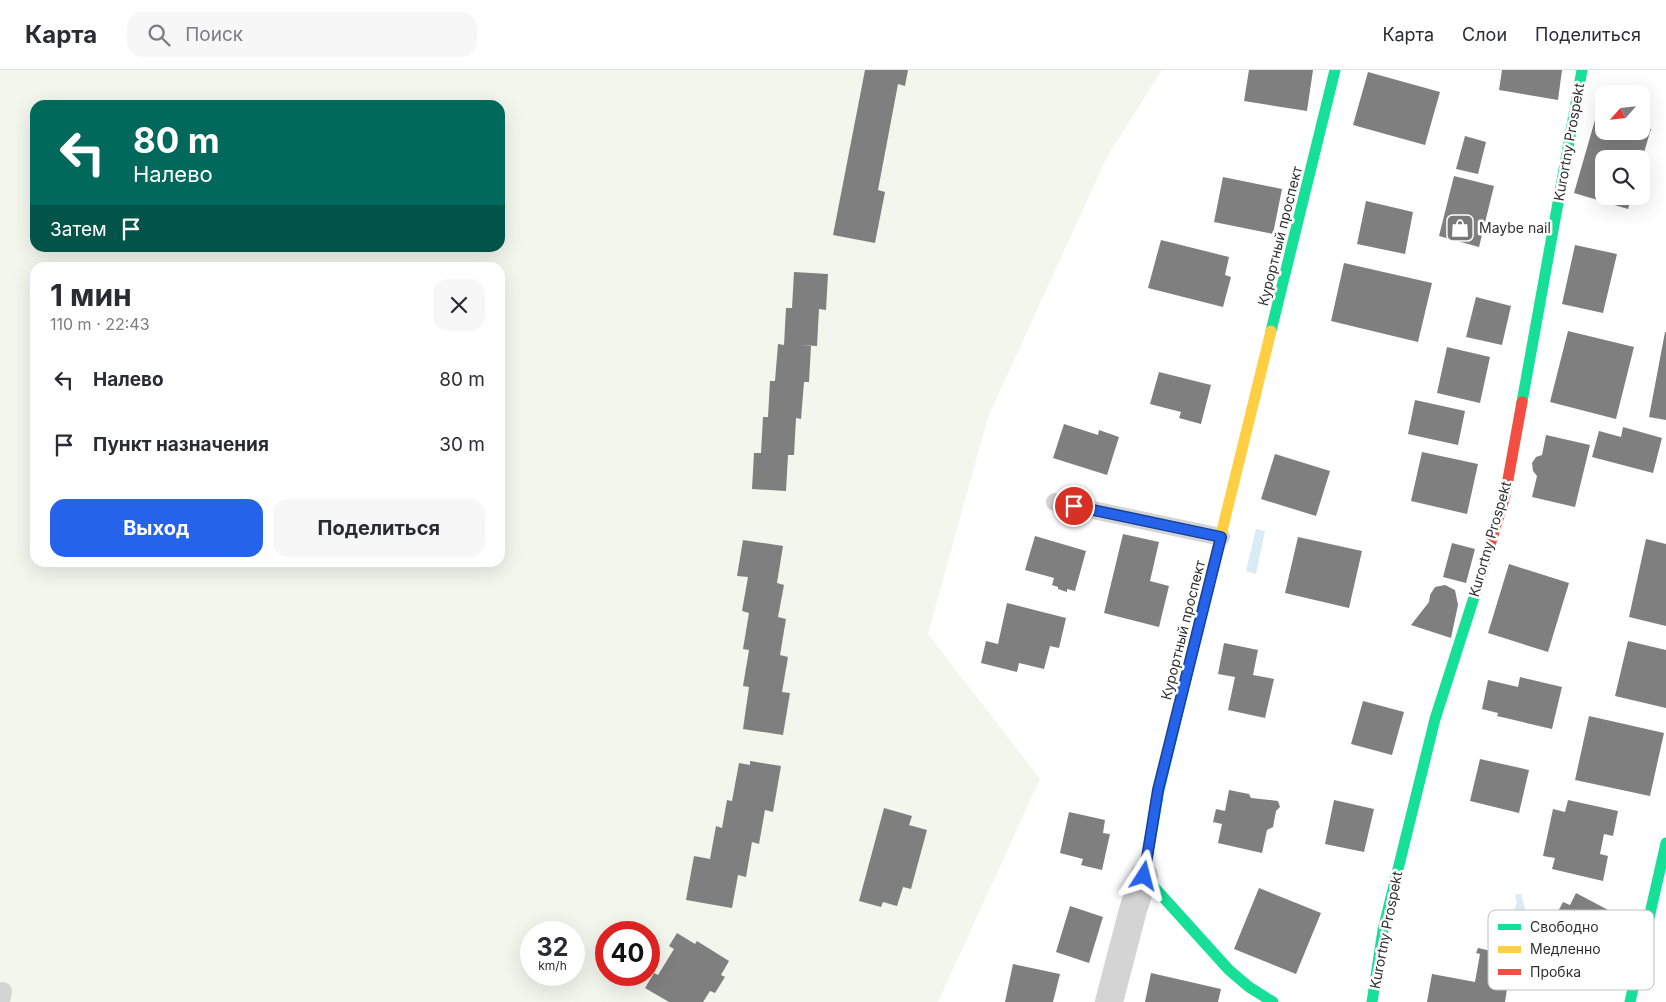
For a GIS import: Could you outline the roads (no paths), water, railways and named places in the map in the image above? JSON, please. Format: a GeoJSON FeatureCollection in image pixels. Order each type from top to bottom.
{"type":"FeatureCollection","features":[{"type":"Feature","properties":{"kind":"street","name":"Курортный проспект"},"geometry":{"type":"LineString","coordinates":[[1144,876],[1158,790],[1335,70]]}},
{"type":"Feature","properties":{"kind":"street","name":"Kurortny Prospekt"},"geometry":{"type":"LineString","coordinates":[[1372,1002],[1383,930],[1435,719],[1505,496],[1582,70]]}},
{"type":"Feature","properties":{"kind":"street"},"geometry":{"type":"LineString","coordinates":[[1651,910],[1666,843]]}},
{"type":"Feature","properties":{"kind":"street"},"geometry":{"type":"LineString","coordinates":[[1109,1002],[1130,919],[1144,876],[1229,970],[1249,987],[1273,1002]]}},
{"type":"Feature","properties":{"kind":"lane"},"geometry":{"type":"LineString","coordinates":[[1056,502],[1221,537]]}},
{"type":"Feature","properties":{"kind":"place","name":"Maybe nail"},"geometry":{"type":"Point","coordinates":[1460,228]}}]}
